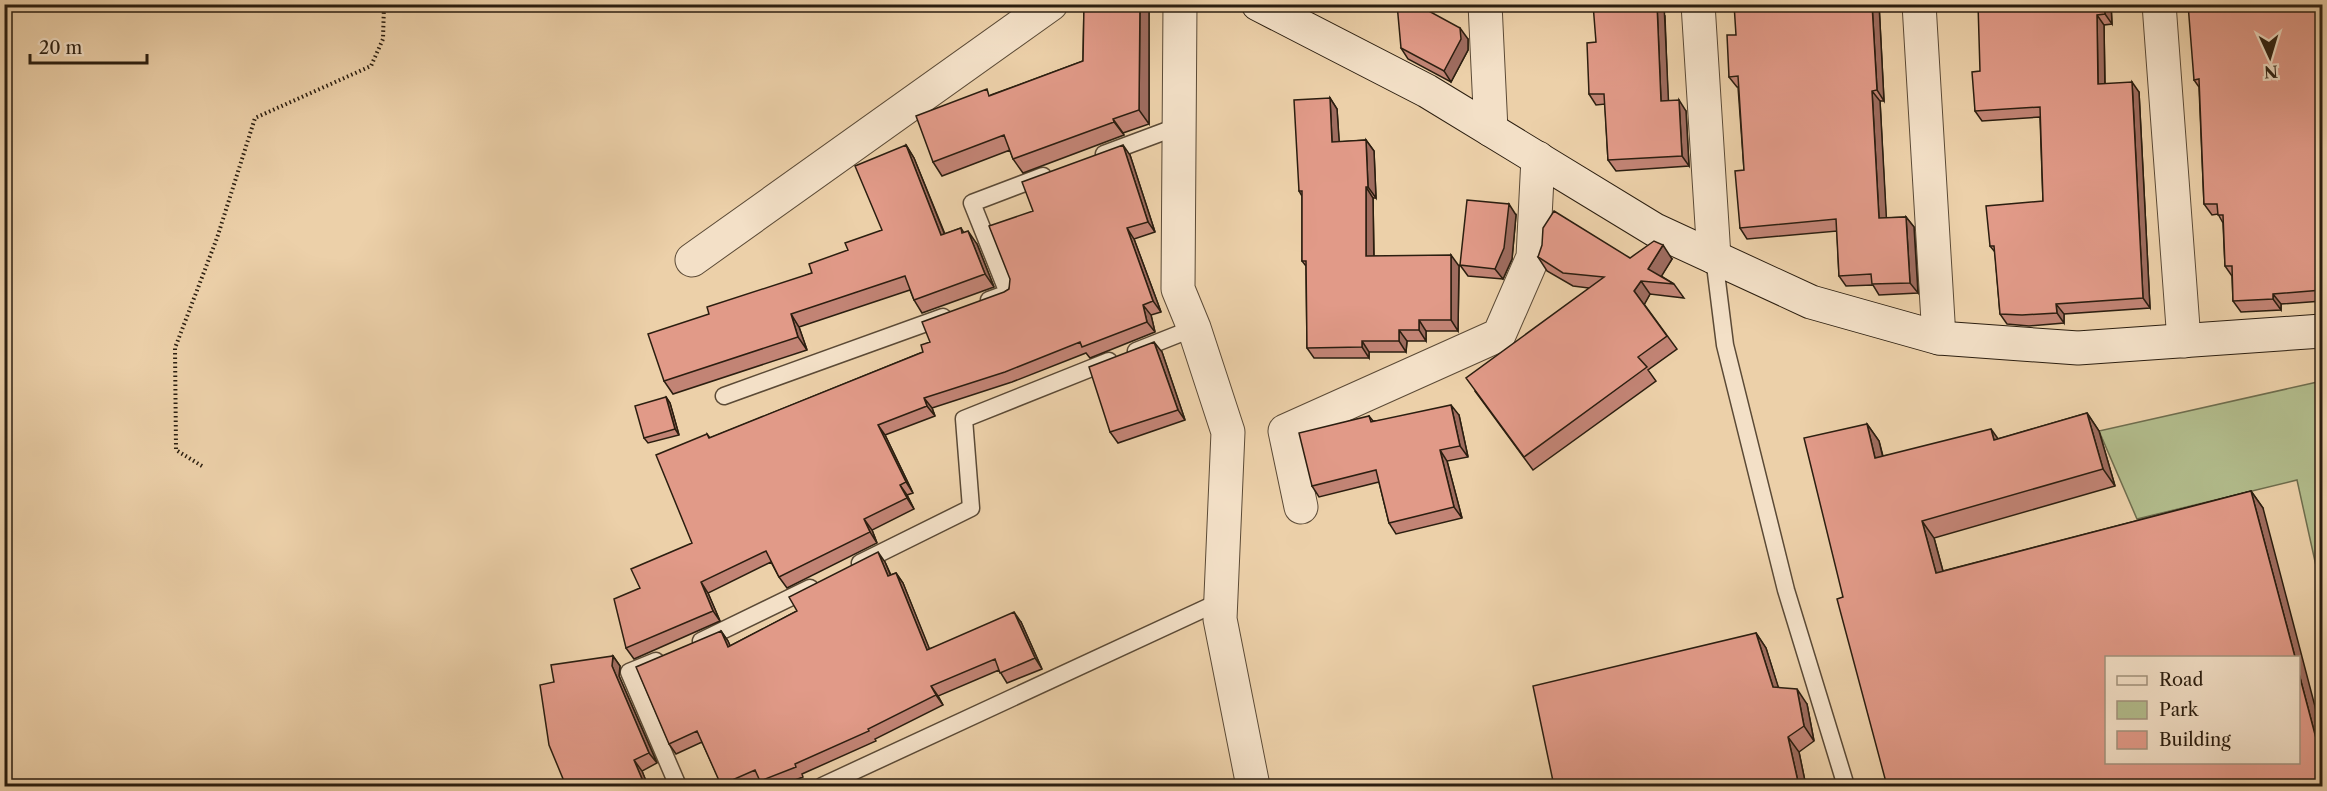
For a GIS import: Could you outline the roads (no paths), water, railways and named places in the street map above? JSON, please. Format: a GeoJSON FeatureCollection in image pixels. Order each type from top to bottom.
{"type":"FeatureCollection","features":[{"type":"Feature","properties":{"kind":"street"},"geometry":{"type":"LineString","coordinates":[[692,260],[1051,4]]}},
{"type":"Feature","properties":{"kind":"street"},"geometry":{"type":"LineString","coordinates":[[1180,4],[1178,290],[1194,328],[1228,432],[1220,620],[1253,786]]}},
{"type":"Feature","properties":{"kind":"street"},"geometry":{"type":"LineString","coordinates":[[1258,4],[1427,91],[1655,230],[1811,302],[1939,338],[2078,348],[2322,332]]}},
{"type":"Feature","properties":{"kind":"street"},"geometry":{"type":"LineString","coordinates":[[1485,4],[1491,130]]}},
{"type":"Feature","properties":{"kind":"street"},"geometry":{"type":"LineString","coordinates":[[1698,4],[1714,257]]}},
{"type":"Feature","properties":{"kind":"street"},"geometry":{"type":"LineString","coordinates":[[1919,4],[1939,338]]}},
{"type":"Feature","properties":{"kind":"street"},"geometry":{"type":"LineString","coordinates":[[2159,4],[2184,341]]}},
{"type":"Feature","properties":{"kind":"street"},"geometry":{"type":"LineString","coordinates":[[1301,507],[1285,431],[1499,335],[1533,257],[1538,159]]}},
{"type":"Feature","properties":{"kind":"lane"},"geometry":{"type":"LineString","coordinates":[[1092,158],[1179,126]]}},
{"type":"Feature","properties":{"kind":"lane"},"geometry":{"type":"LineString","coordinates":[[975,305],[1008,293],[972,203],[1059,170]]}},
{"type":"Feature","properties":{"kind":"lane"},"geometry":{"type":"LineString","coordinates":[[1714,257],[1730,367],[1786,590],[1846,786]]}},
{"type":"Feature","properties":{"kind":"lane"},"geometry":{"type":"LineString","coordinates":[[724,396],[953,313]]}},
{"type":"Feature","properties":{"kind":"lane"},"geometry":{"type":"LineString","coordinates":[[848,569],[972,508],[964,419],[1194,328]]}},
{"type":"Feature","properties":{"kind":"lane"},"geometry":{"type":"LineString","coordinates":[[678,786],[629,672],[724,631],[827,580]]}},
{"type":"Feature","properties":{"kind":"lane"},"geometry":{"type":"LineString","coordinates":[[822,786],[1221,601]]}}]}
